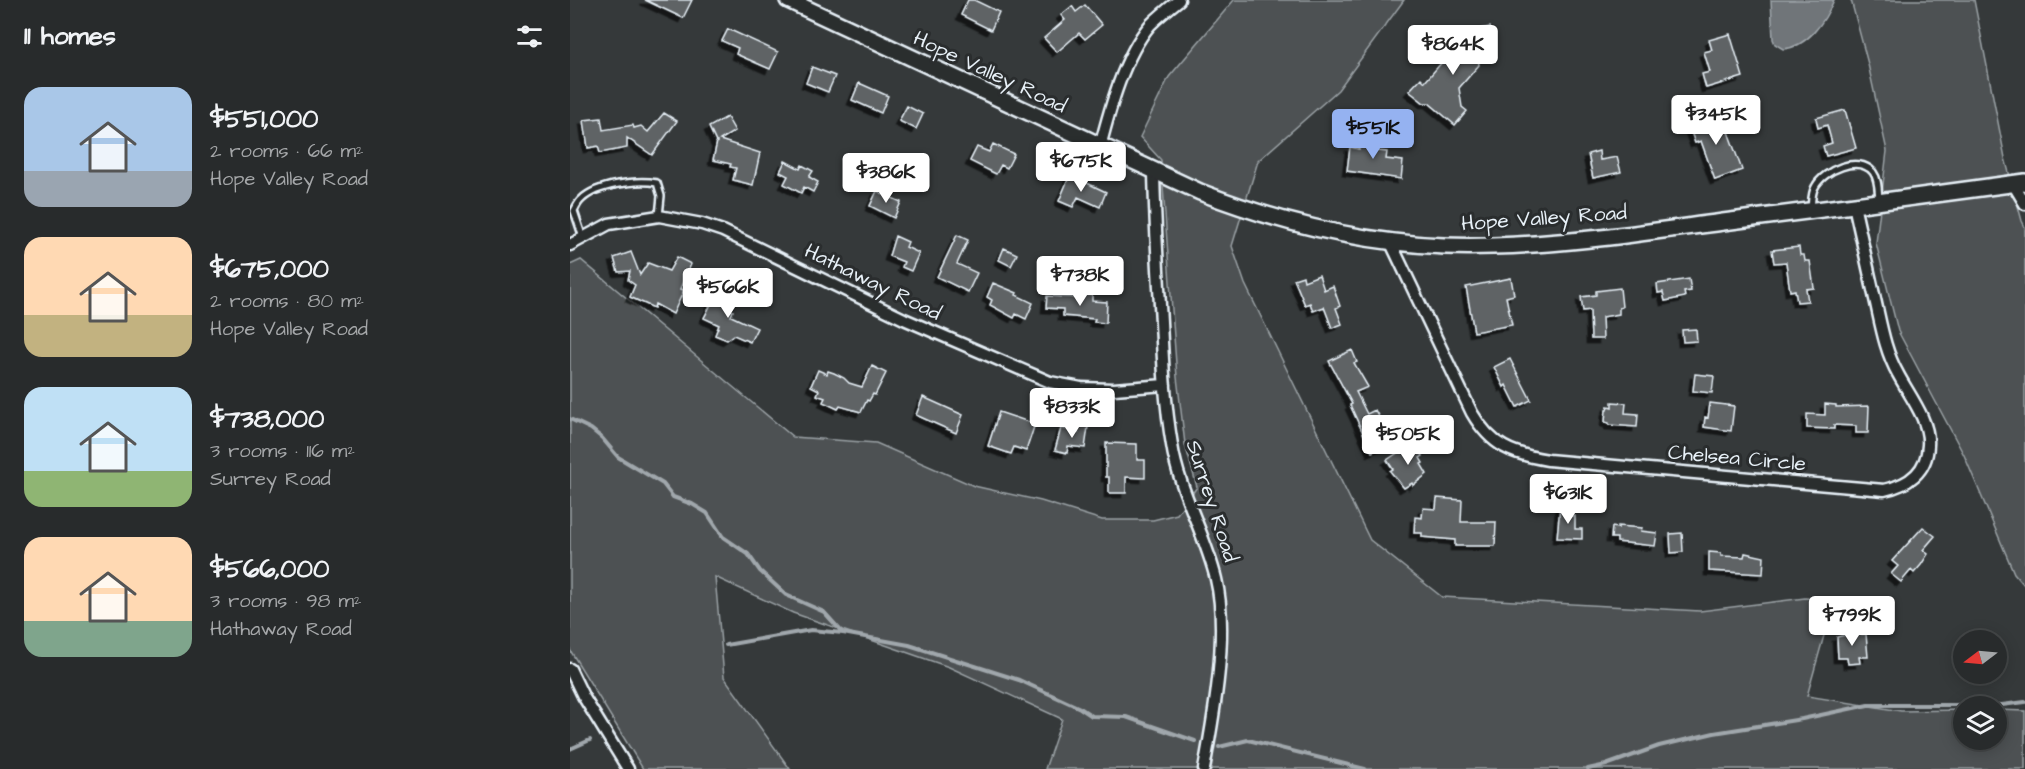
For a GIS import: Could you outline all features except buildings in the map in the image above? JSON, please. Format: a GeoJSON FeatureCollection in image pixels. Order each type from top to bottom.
{"type":"FeatureCollection","features":[{"type":"Feature","properties":{"kind":"main road","name":"Hope Valley Road"},"geometry":{"type":"LineString","coordinates":[[788,0],[1200,192],[1257,213],[1390,241],[1468,246],[1593,239],[2019,183]]}},
{"type":"Feature","properties":{"kind":"street"},"geometry":{"type":"LineString","coordinates":[[1100,147],[1120,83],[1136,45],[1150,25],[1179,0]]}},
{"type":"Feature","properties":{"kind":"street","name":"Surrey Road"},"geometry":{"type":"LineString","coordinates":[[1154,172],[1166,405],[1175,462],[1206,543],[1216,578],[1221,609],[1216,693],[1204,769]]}},
{"type":"Feature","properties":{"kind":"street"},"geometry":{"type":"LineString","coordinates":[[2019,183],[2025,204]]}},
{"type":"Feature","properties":{"kind":"street","name":"Chelsea Circle"},"geometry":{"type":"LineString","coordinates":[[1390,241],[1475,419],[1487,435],[1508,450],[1548,460],[1884,490],[1896,488],[1913,479],[1924,461],[1928,442],[1921,417],[1896,371],[1884,340],[1854,205]]}},
{"type":"Feature","properties":{"kind":"street","name":"Hathaway Road"},"geometry":{"type":"LineString","coordinates":[[570,245],[599,227],[659,216],[702,224],[723,231],[923,328],[1058,385],[1114,389],[1165,385]]}},
{"type":"Feature","properties":{"kind":"street"},"geometry":{"type":"LineString","coordinates":[[570,669],[583,696],[628,769]]}},
{"type":"Feature","properties":{"kind":"lane"},"geometry":{"type":"LineString","coordinates":[[1811,211],[1812,194],[1818,182],[1830,172],[1847,166],[1863,166],[1873,172],[1879,202]]}},
{"type":"Feature","properties":{"kind":"lane"},"geometry":{"type":"LineString","coordinates":[[583,238],[574,212],[580,200],[596,189],[645,181],[657,183],[661,196],[659,216]]}},
{"type":"Feature","properties":{"kind":"shaded area"},"geometry":{"type":"Polygon","coordinates":[[[1234,0],[1404,0],[1338,90],[1258,161],[1232,246],[1245,284],[1370,540],[1442,597],[1700,611],[1805,598],[1834,600],[1807,696],[1901,711],[1953,710],[1953,750],[2007,750],[2007,710],[2025,711],[2025,769],[1045,769],[1062,719],[949,667],[793,613],[715,577],[724,677],[790,769],[643,769],[570,650],[570,265],[581,260],[793,437],[876,443],[974,486],[1041,501],[1102,520],[1153,520],[1177,514],[1197,487],[1185,444],[1177,377],[1161,160],[1140,137],[1169,77],[1234,0]]]}},
{"type":"Feature","properties":{"kind":"shaded area"},"geometry":{"type":"Polygon","coordinates":[[[1771,0],[1834,0],[1826,16],[1808,38],[1783,49],[1775,44],[1773,39],[1771,0]]]}},
{"type":"Feature","properties":{"kind":"shaded area"},"geometry":{"type":"Polygon","coordinates":[[[1851,0],[1974,0],[2005,158],[2025,227],[2025,586],[2014,573],[1964,455],[1898,331],[1876,243],[1887,151],[1851,0]]]}},
{"type":"Feature","properties":{"kind":"waterway"},"geometry":{"type":"LineString","coordinates":[[570,419],[591,429],[618,457],[663,484],[673,497],[707,513],[723,537],[748,554],[760,571],[786,595],[824,612],[842,632]]}},
{"type":"Feature","properties":{"kind":"waterway"},"geometry":{"type":"LineString","coordinates":[[726,645],[811,630],[843,633],[909,645],[1019,680],[1080,708],[1092,716],[1126,717],[1195,741]]}},
{"type":"Feature","properties":{"kind":"waterway"},"geometry":{"type":"LineString","coordinates":[[1588,769],[1659,746],[1714,733],[1802,719],[1868,705],[2002,705],[2025,702]]}},
{"type":"Feature","properties":{"kind":"waterway"},"geometry":{"type":"LineString","coordinates":[[570,749],[590,740]]}},
{"type":"Feature","properties":{"kind":"waterway"},"geometry":{"type":"LineString","coordinates":[[1219,747],[1248,740],[1365,769]]}}]}
